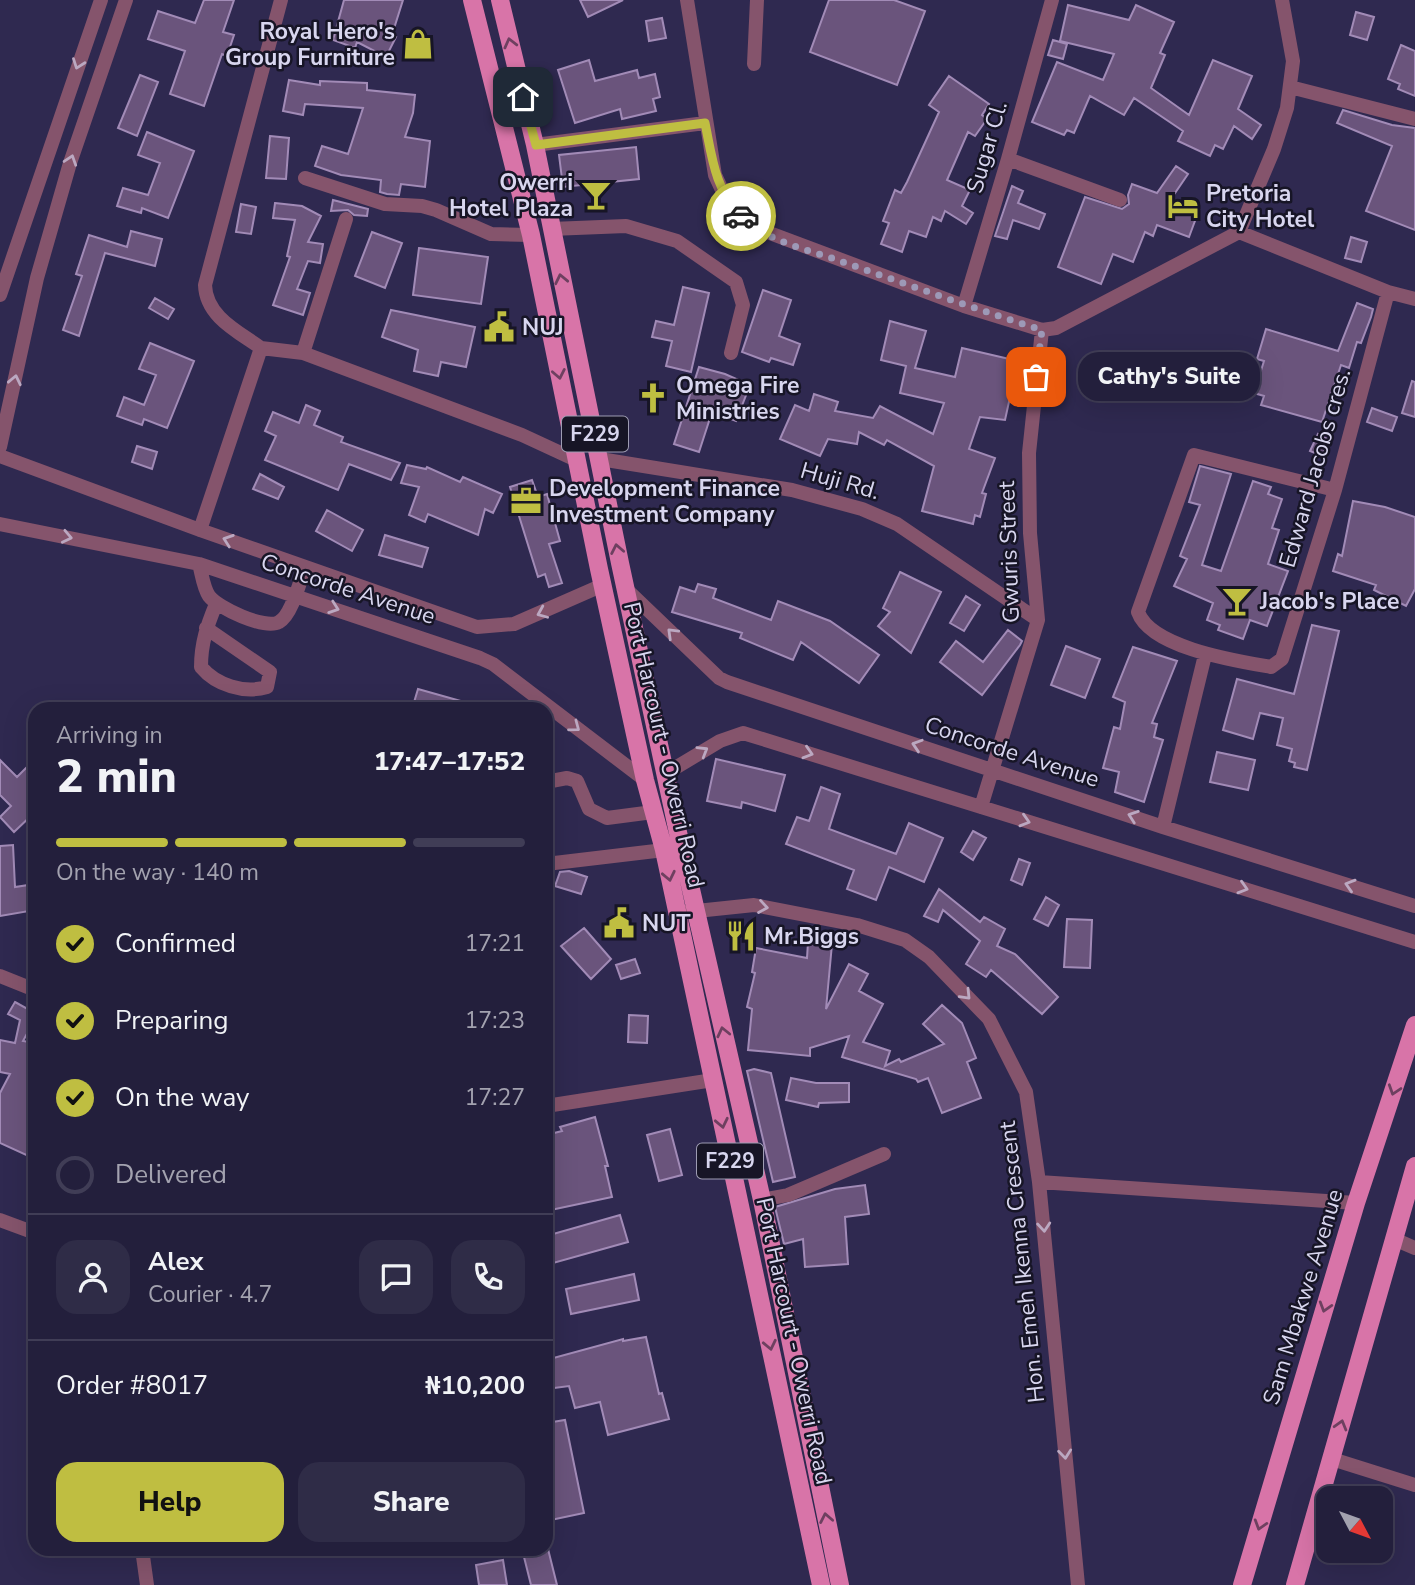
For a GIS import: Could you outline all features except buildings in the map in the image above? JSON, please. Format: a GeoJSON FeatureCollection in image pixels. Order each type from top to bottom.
{"type":"FeatureCollection","features":[{"type":"Feature","properties":{"kind":"main road","name":"Port Harcourt - Owerri Road"},"geometry":{"type":"LineString","coordinates":[[472,0],[531,235],[645,780],[664,850],[713,1080],[829,1577]]}},
{"type":"Feature","properties":{"kind":"main road","name":"Port Harcourt - Owerri Road"},"geometry":{"type":"LineString","coordinates":[[499,0],[536,145],[625,588],[762,1200],[829,1577]]}},
{"type":"Feature","properties":{"kind":"main road"},"geometry":{"type":"LineString","coordinates":[[576,460],[600,459]]}},
{"type":"Feature","properties":{"kind":"main road","name":"Sam Mbakwe Avenue"},"geometry":{"type":"LineString","coordinates":[[1242,1585],[1356,1203],[1415,1026]]}},
{"type":"Feature","properties":{"kind":"main road"},"geometry":{"type":"LineString","coordinates":[[1295,1585],[1414,1173]]}},
{"type":"Feature","properties":{"kind":"street"},"geometry":{"type":"LineString","coordinates":[[0,295],[101,0]]}},
{"type":"Feature","properties":{"kind":"street"},"geometry":{"type":"LineString","coordinates":[[0,447],[37,278],[70,163],[126,0]]}},
{"type":"Feature","properties":{"kind":"street"},"geometry":{"type":"LineString","coordinates":[[281,0],[205,285],[205,294],[215,312],[226,324],[261,348],[303,353],[522,435],[576,460]]}},
{"type":"Feature","properties":{"kind":"street"},"geometry":{"type":"LineString","coordinates":[[688,0],[715,175],[728,203],[751,226],[964,306],[1042,330],[1056,328],[1239,232],[1274,149],[1287,108],[1293,61],[1282,0]]}},
{"type":"Feature","properties":{"kind":"street"},"geometry":{"type":"LineString","coordinates":[[754,64],[757,0]]}},
{"type":"Feature","properties":{"kind":"street","name":"Sugar Cl."},"geometry":{"type":"LineString","coordinates":[[964,306],[1052,0]]}},
{"type":"Feature","properties":{"kind":"street"},"geometry":{"type":"LineString","coordinates":[[1290,87],[1415,120]]}},
{"type":"Feature","properties":{"kind":"street"},"geometry":{"type":"LineString","coordinates":[[536,145],[705,123]]}},
{"type":"Feature","properties":{"kind":"street"},"geometry":{"type":"LineString","coordinates":[[1008,159],[1120,200]]}},
{"type":"Feature","properties":{"kind":"street"},"geometry":{"type":"LineString","coordinates":[[305,178],[385,204],[422,206],[436,210],[481,232],[531,235]]}},
{"type":"Feature","properties":{"kind":"street"},"geometry":{"type":"LineString","coordinates":[[303,353],[346,219]]}},
{"type":"Feature","properties":{"kind":"street"},"geometry":{"type":"LineString","coordinates":[[551,229],[626,226],[677,241],[736,282],[743,305],[731,353]]}},
{"type":"Feature","properties":{"kind":"street"},"geometry":{"type":"LineString","coordinates":[[1239,232],[1388,292],[1415,299]]}},
{"type":"Feature","properties":{"kind":"street","name":"Edward Jacobs cres."},"geometry":{"type":"LineString","coordinates":[[1335,490],[1194,455],[1139,612],[1141,621],[1155,632],[1205,655],[1270,667],[1282,659],[1335,490],[1388,292]]}},
{"type":"Feature","properties":{"kind":"street","name":"Gwuris Street"},"geometry":{"type":"LineString","coordinates":[[981,807],[1038,620],[1030,533],[1029,453],[1042,330]]}},
{"type":"Feature","properties":{"kind":"street"},"geometry":{"type":"LineString","coordinates":[[200,530],[261,348]]}},
{"type":"Feature","properties":{"kind":"street","name":"Concorde Avenue"},"geometry":{"type":"LineString","coordinates":[[0,456],[200,530],[477,627],[514,624],[603,585]]}},
{"type":"Feature","properties":{"kind":"street","name":"Huji Rd."},"geometry":{"type":"LineString","coordinates":[[600,459],[792,490],[862,509],[897,524],[1038,620]]}},
{"type":"Feature","properties":{"kind":"street","name":"Concorde Avenue"},"geometry":{"type":"LineString","coordinates":[[0,524],[199,564],[296,595],[492,664],[542,702]]}},
{"type":"Feature","properties":{"kind":"street"},"geometry":{"type":"LineString","coordinates":[[199,564],[207,593],[216,604],[235,614],[270,624],[279,622],[296,595],[305,567]]}},
{"type":"Feature","properties":{"kind":"street","name":"Concorde Avenue"},"geometry":{"type":"LineString","coordinates":[[625,588],[719,678],[1163,827],[1415,906]]}},
{"type":"Feature","properties":{"kind":"street"},"geometry":{"type":"LineString","coordinates":[[206,628],[270,672],[267,687],[255,690],[217,682],[201,667],[201,640],[206,628],[216,604]]}},
{"type":"Feature","properties":{"kind":"street"},"geometry":{"type":"LineString","coordinates":[[1163,827],[1205,655]]}},
{"type":"Feature","properties":{"kind":"street","name":"Concorde Avenue"},"geometry":{"type":"LineString","coordinates":[[553,710],[645,780]]}},
{"type":"Feature","properties":{"kind":"street"},"geometry":{"type":"LineString","coordinates":[[665,774],[720,741],[743,733],[1415,942]]}},
{"type":"Feature","properties":{"kind":"street"},"geometry":{"type":"LineString","coordinates":[[553,781],[567,778],[578,780],[589,809],[601,816],[653,812]]}},
{"type":"Feature","properties":{"kind":"street"},"geometry":{"type":"LineString","coordinates":[[553,863],[664,850]]}},
{"type":"Feature","properties":{"kind":"street","name":"Hon. Emeh Ikenna Crescent"},"geometry":{"type":"LineString","coordinates":[[677,914],[754,905],[857,925],[905,940],[929,957],[989,1018],[1026,1092],[1039,1182],[1077,1585]]}},
{"type":"Feature","properties":{"kind":"street"},"geometry":{"type":"LineString","coordinates":[[0,976],[28,987]]}},
{"type":"Feature","properties":{"kind":"street"},"geometry":{"type":"LineString","coordinates":[[553,1105],[713,1080]]}},
{"type":"Feature","properties":{"kind":"street"},"geometry":{"type":"LineString","coordinates":[[762,1200],[788,1195],[884,1154]]}},
{"type":"Feature","properties":{"kind":"street"},"geometry":{"type":"LineString","coordinates":[[1039,1182],[1356,1203]]}},
{"type":"Feature","properties":{"kind":"street"},"geometry":{"type":"LineString","coordinates":[[0,1220],[28,1230]]}},
{"type":"Feature","properties":{"kind":"street"},"geometry":{"type":"LineString","coordinates":[[1394,1239],[1415,1248]]}},
{"type":"Feature","properties":{"kind":"street"},"geometry":{"type":"LineString","coordinates":[[1332,1459],[1415,1485]]}},
{"type":"Feature","properties":{"kind":"street"},"geometry":{"type":"LineString","coordinates":[[143,1556],[147,1585]]}},
{"type":"Feature","properties":{"kind":"way so far"},"geometry":{"type":"LineString","coordinates":[[741,216],[751,226],[799,246],[964,306],[1042,330],[1036,377]]}},
{"type":"Feature","properties":{"kind":"place","name":"Royal Hero's Group Furniture"},"geometry":{"type":"Point","coordinates":[418,44]}},
{"type":"Feature","properties":{"kind":"place","name":"Owerri Hotel Plaza"},"geometry":{"type":"Point","coordinates":[596,195]}},
{"type":"Feature","properties":{"kind":"place","name":"Pretoria City Hotel"},"geometry":{"type":"Point","coordinates":[1183,206]}},
{"type":"Feature","properties":{"kind":"place","name":"NUJ"},"geometry":{"type":"Point","coordinates":[499,327]}},
{"type":"Feature","properties":{"kind":"place","name":"Cathy's Suite"},"geometry":{"type":"Point","coordinates":[1036,377]}},
{"type":"Feature","properties":{"kind":"place","name":"Omega Fire Ministries"},"geometry":{"type":"Point","coordinates":[653,398]}},
{"type":"Feature","properties":{"kind":"place","name":"Development Finance Investment Company"},"geometry":{"type":"Point","coordinates":[526,501]}},
{"type":"Feature","properties":{"kind":"place","name":"Jacob's Place"},"geometry":{"type":"Point","coordinates":[1237,601]}},
{"type":"Feature","properties":{"kind":"place","name":"NUT"},"geometry":{"type":"Point","coordinates":[619,923]}},
{"type":"Feature","properties":{"kind":"place","name":"Mr.Biggs"},"geometry":{"type":"Point","coordinates":[741,936]}},
{"type":"Feature","properties":{"kind":"route"},"geometry":{"type":"LineString","coordinates":[[523,97],[536,145],[705,123],[715,175],[728,203],[741,216]]}}]}
